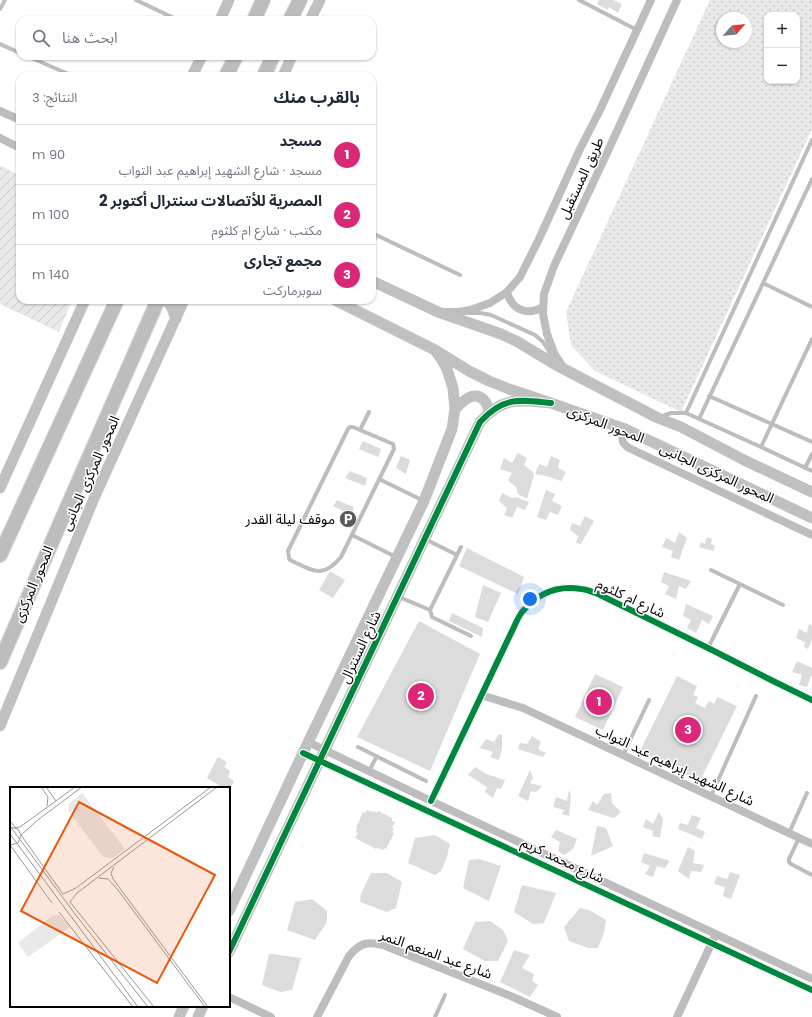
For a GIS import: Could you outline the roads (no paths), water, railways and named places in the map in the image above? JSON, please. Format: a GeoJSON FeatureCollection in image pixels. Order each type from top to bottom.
{"type":"FeatureCollection","features":[{"type":"Feature","properties":{"kind":"highway"},"geometry":{"type":"LineString","coordinates":[[256,16],[264,0]]}},
{"type":"Feature","properties":{"kind":"highway"},"geometry":{"type":"LineString","coordinates":[[292,16],[300,0]]}},
{"type":"Feature","properties":{"kind":"highway"},"geometry":{"type":"LineString","coordinates":[[228,72],[234,60]]}},
{"type":"Feature","properties":{"kind":"highway"},"geometry":{"type":"LineString","coordinates":[[266,72],[271,60]]}},
{"type":"Feature","properties":{"kind":"highway"},"geometry":{"type":"LineString","coordinates":[[0,555],[115,304]]}},
{"type":"Feature","properties":{"kind":"highway","name":"المحور المركزى"},"geometry":{"type":"LineString","coordinates":[[0,662],[156,304]]}},
{"type":"Feature","properties":{"kind":"main road"},"geometry":{"type":"LineString","coordinates":[[222,16],[230,0]]}},
{"type":"Feature","properties":{"kind":"main road"},"geometry":{"type":"LineString","coordinates":[[312,16],[320,0]]}},
{"type":"Feature","properties":{"kind":"main road"},"geometry":{"type":"LineString","coordinates":[[197,72],[201,60]]}},
{"type":"Feature","properties":{"kind":"main road"},"geometry":{"type":"LineString","coordinates":[[284,72],[290,60]]}},
{"type":"Feature","properties":{"kind":"main road","name":"المحور المركزى"},"geometry":{"type":"LineString","coordinates":[[376,283],[438,312],[506,337],[658,418],[681,427],[746,461],[812,492]]}},
{"type":"Feature","properties":{"kind":"main road"},"geometry":{"type":"LineString","coordinates":[[0,488],[83,304]]}},
{"type":"Feature","properties":{"kind":"main road"},"geometry":{"type":"LineString","coordinates":[[169,304],[176,319]]}},
{"type":"Feature","properties":{"kind":"main road","name":"المحور المركزى الجانبى"},"geometry":{"type":"LineString","coordinates":[[0,726],[95,496],[182,304]]}},
{"type":"Feature","properties":{"kind":"main road","name":"المحور المركزى"},"geometry":{"type":"LineString","coordinates":[[343,304],[435,350],[469,371],[489,381],[530,397],[625,429],[812,518]]}},
{"type":"Feature","properties":{"kind":"main road","name":"شارع السنترال"},"geometry":{"type":"LineString","coordinates":[[230,909],[424,501],[452,429],[455,409],[454,393],[450,378],[442,360],[435,350]]}},
{"type":"Feature","properties":{"kind":"main road"},"geometry":{"type":"LineString","coordinates":[[455,409],[468,398],[476,396],[486,401],[489,413]]}},
{"type":"Feature","properties":{"kind":"main road","name":"شارع السنترال"},"geometry":{"type":"LineString","coordinates":[[230,950],[480,422],[497,407],[518,400],[551,403]]}},
{"type":"Feature","properties":{"kind":"main road"},"geometry":{"type":"LineString","coordinates":[[179,1017],[184,1007]]}},
{"type":"Feature","properties":{"kind":"main road"},"geometry":{"type":"LineString","coordinates":[[198,1017],[203,1007]]}},
{"type":"Feature","properties":{"kind":"street","name":"طريق المستقبل"},"geometry":{"type":"LineString","coordinates":[[438,312],[459,312],[475,309],[490,303],[507,292],[520,277],[651,0]]}},
{"type":"Feature","properties":{"kind":"street","name":"طريق المستقبل"},"geometry":{"type":"LineString","coordinates":[[560,367],[550,344],[544,324],[544,294],[554,266],[677,0]]}},
{"type":"Feature","properties":{"kind":"street"},"geometry":{"type":"LineString","coordinates":[[0,111],[16,118]]}},
{"type":"Feature","properties":{"kind":"street"},"geometry":{"type":"LineString","coordinates":[[0,138],[16,146]]}},
{"type":"Feature","properties":{"kind":"street"},"geometry":{"type":"LineString","coordinates":[[507,292],[514,305],[523,310],[534,311],[543,307]]}},
{"type":"Feature","properties":{"kind":"street","name":"المحور المركزى الجانبى"},"geometry":{"type":"LineString","coordinates":[[625,429],[622,438],[625,446],[812,535]]}},
{"type":"Feature","properties":{"kind":"street","name":"شارع ام كلثوم"},"geometry":{"type":"LineString","coordinates":[[431,801],[521,613],[533,600],[548,592],[564,588],[581,589],[596,593],[812,700]]}},
{"type":"Feature","properties":{"kind":"street","name":"شارع الشهيد إبراهيم عبد التواب"},"geometry":{"type":"LineString","coordinates":[[481,695],[523,708],[812,844]]}},
{"type":"Feature","properties":{"kind":"street","name":"شارع محمد كريم"},"geometry":{"type":"LineString","coordinates":[[306,748],[812,990]]}},
{"type":"Feature","properties":{"kind":"street","name":"شارع محمد كريم"},"geometry":{"type":"LineString","coordinates":[[322,755],[369,772],[812,979]]}},
{"type":"Feature","properties":{"kind":"street"},"geometry":{"type":"LineString","coordinates":[[677,1017],[716,934]]}},
{"type":"Feature","properties":{"kind":"street","name":"شارع عبد المنعم النمر"},"geometry":{"type":"LineString","coordinates":[[317,1017],[349,956],[356,948],[364,944],[374,943],[383,945],[513,997],[557,1017]]}},
{"type":"Feature","properties":{"kind":"street"},"geometry":{"type":"LineString","coordinates":[[230,997],[271,1017]]}},
{"type":"Feature","properties":{"kind":"lane"},"geometry":{"type":"LineString","coordinates":[[0,9],[5,0]]}},
{"type":"Feature","properties":{"kind":"lane"},"geometry":{"type":"LineString","coordinates":[[136,0],[170,16]]}},
{"type":"Feature","properties":{"kind":"lane"},"geometry":{"type":"LineString","coordinates":[[579,0],[638,30]]}},
{"type":"Feature","properties":{"kind":"lane"},"geometry":{"type":"LineString","coordinates":[[0,44],[16,51]]}},
{"type":"Feature","properties":{"kind":"lane"},"geometry":{"type":"LineString","coordinates":[[37,60],[64,72]]}},
{"type":"Feature","properties":{"kind":"lane"},"geometry":{"type":"LineString","coordinates":[[686,413],[812,140]]}},
{"type":"Feature","properties":{"kind":"lane"},"geometry":{"type":"LineString","coordinates":[[699,419],[812,179]]}},
{"type":"Feature","properties":{"kind":"lane"},"geometry":{"type":"LineString","coordinates":[[807,190],[812,192]]}},
{"type":"Feature","properties":{"kind":"lane"},"geometry":{"type":"LineString","coordinates":[[376,235],[460,275]]}},
{"type":"Feature","properties":{"kind":"lane"},"geometry":{"type":"LineString","coordinates":[[763,283],[812,307]]}},
{"type":"Feature","properties":{"kind":"lane"},"geometry":{"type":"LineString","coordinates":[[761,446],[812,340]]}},
{"type":"Feature","properties":{"kind":"lane"},"geometry":{"type":"LineString","coordinates":[[709,396],[812,442]]}},
{"type":"Feature","properties":{"kind":"lane"},"geometry":{"type":"LineString","coordinates":[[360,430],[369,412]]}},
{"type":"Feature","properties":{"kind":"lane"},"geometry":{"type":"LineString","coordinates":[[658,418],[671,413],[686,413],[761,446],[812,471]]}},
{"type":"Feature","properties":{"kind":"lane"},"geometry":{"type":"LineString","coordinates":[[353,427],[360,430],[393,444],[394,449],[341,557],[328,569],[321,572],[315,572],[290,560],[288,551],[348,428],[353,427]]}},
{"type":"Feature","properties":{"kind":"lane"},"geometry":{"type":"LineString","coordinates":[[805,468],[812,454]]}},
{"type":"Feature","properties":{"kind":"lane"},"geometry":{"type":"LineString","coordinates":[[380,479],[424,501]]}},
{"type":"Feature","properties":{"kind":"lane"},"geometry":{"type":"LineString","coordinates":[[352,535],[397,558]]}},
{"type":"Feature","properties":{"kind":"lane"},"geometry":{"type":"LineString","coordinates":[[424,539],[457,555]]}},
{"type":"Feature","properties":{"kind":"lane"},"geometry":{"type":"LineString","coordinates":[[461,547],[430,610],[432,617],[472,636]]}},
{"type":"Feature","properties":{"kind":"lane"},"geometry":{"type":"LineString","coordinates":[[711,570],[783,605]]}},
{"type":"Feature","properties":{"kind":"lane"},"geometry":{"type":"LineString","coordinates":[[708,648],[740,584]]}},
{"type":"Feature","properties":{"kind":"lane"},"geometry":{"type":"LineString","coordinates":[[398,596],[430,610]]}},
{"type":"Feature","properties":{"kind":"lane"},"geometry":{"type":"LineString","coordinates":[[711,796],[756,696]]}},
{"type":"Feature","properties":{"kind":"lane"},"geometry":{"type":"LineString","coordinates":[[623,755],[649,700]]}},
{"type":"Feature","properties":{"kind":"lane"},"geometry":{"type":"LineString","coordinates":[[358,748],[426,781]]}},
{"type":"Feature","properties":{"kind":"lane"},"geometry":{"type":"LineString","coordinates":[[369,772],[376,756]]}},
{"type":"Feature","properties":{"kind":"lane"},"geometry":{"type":"LineString","coordinates":[[789,833],[807,793]]}},
{"type":"Feature","properties":{"kind":"lane"},"geometry":{"type":"LineString","coordinates":[[799,838],[789,862],[812,874]]}},
{"type":"Feature","properties":{"kind":"lane"},"geometry":{"type":"LineString","coordinates":[[435,1017],[445,995]]}},
{"type":"Feature","properties":{"kind":"place","name":"موقف ليلة القدر"},"geometry":{"type":"Point","coordinates":[348,519]}},
{"type":"Feature","properties":{"kind":"place","name":"المصرية للأتصالات سنترال أكتوبر 2"},"geometry":{"type":"Point","coordinates":[421,696]}},
{"type":"Feature","properties":{"kind":"place","name":"مسجد"},"geometry":{"type":"Point","coordinates":[599,702]}},
{"type":"Feature","properties":{"kind":"place","name":"مجمع تجارى"},"geometry":{"type":"Point","coordinates":[688,730]}}]}
